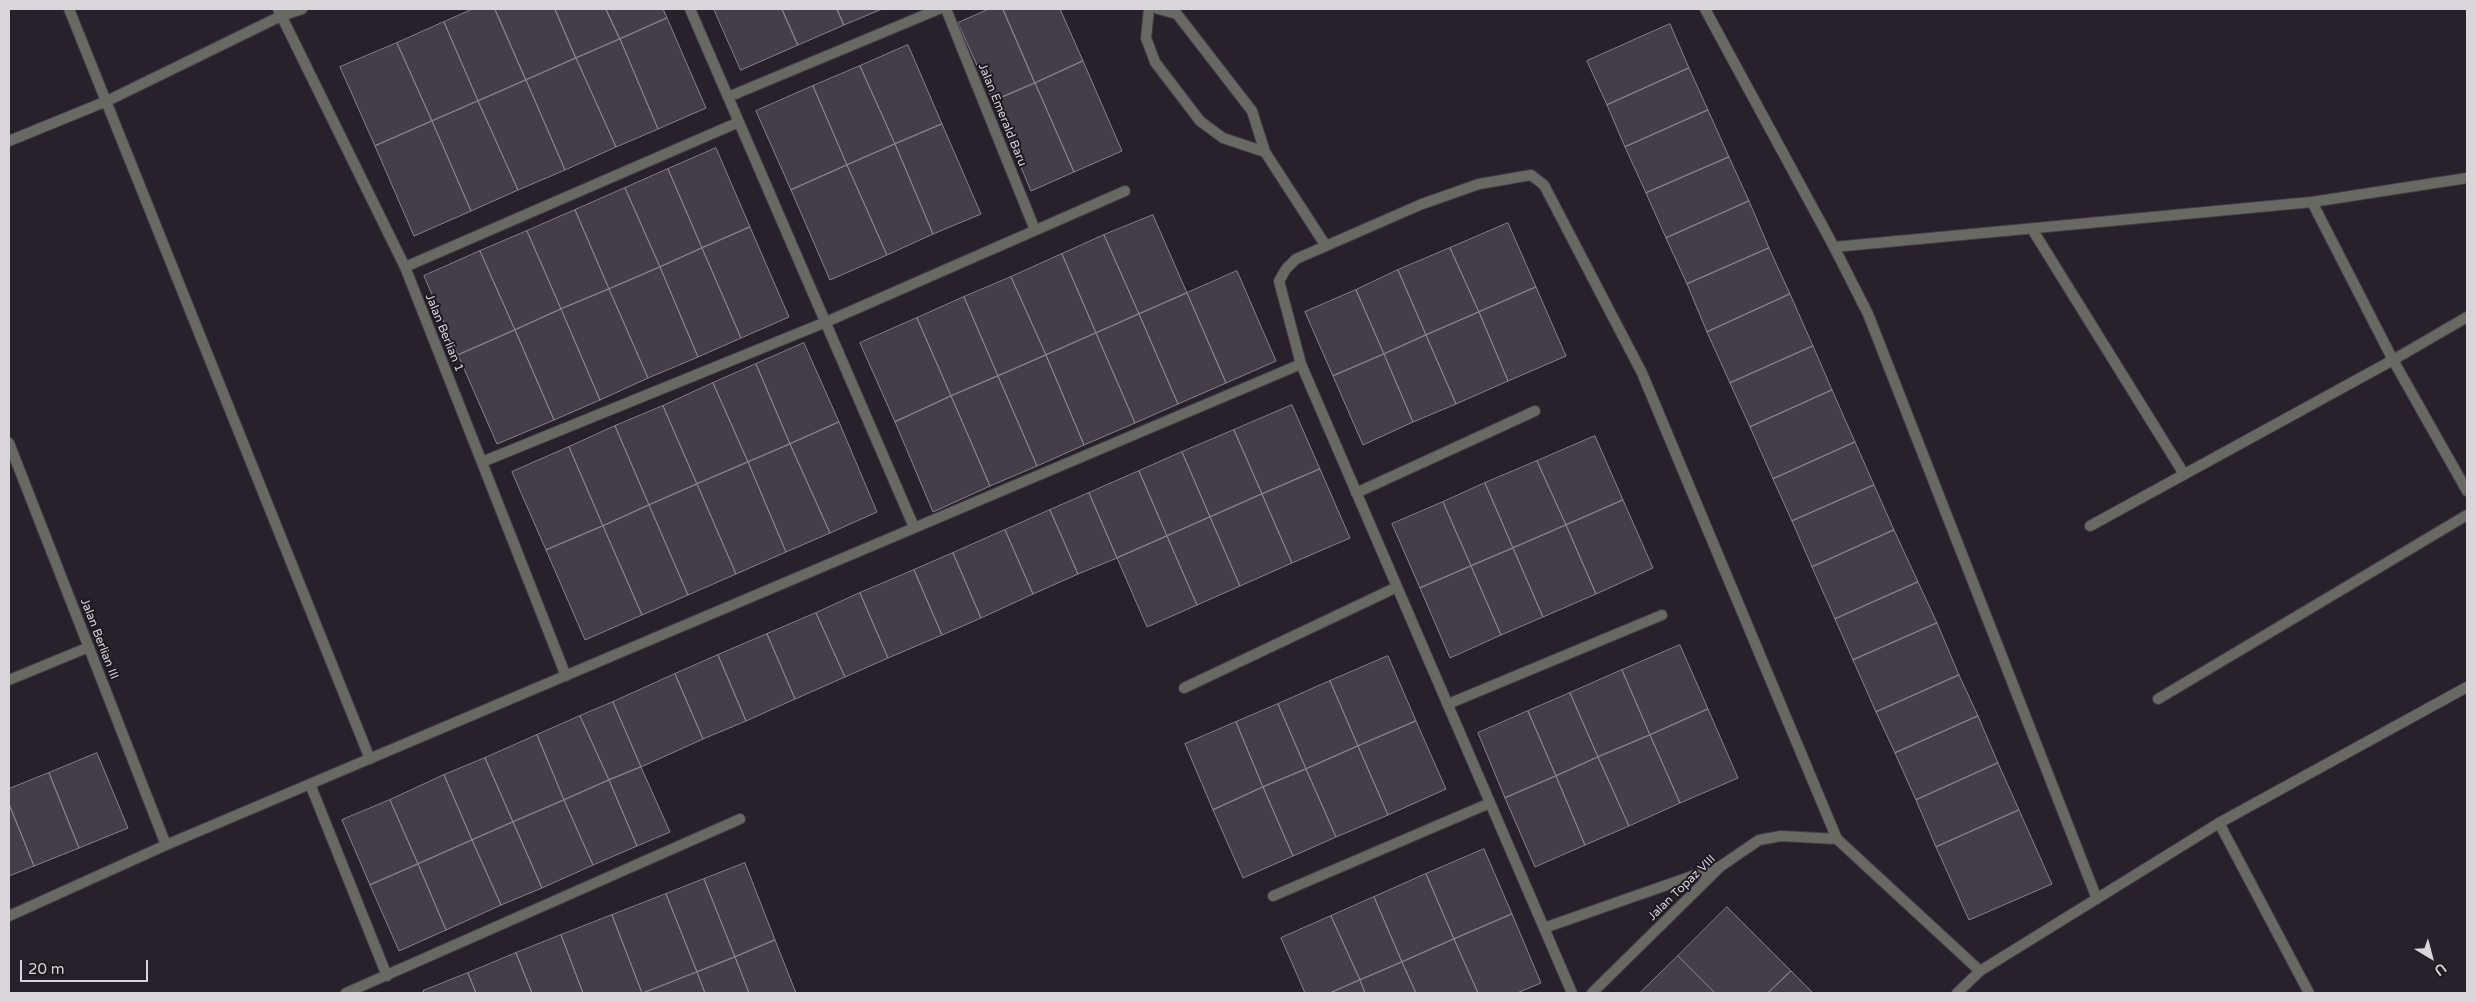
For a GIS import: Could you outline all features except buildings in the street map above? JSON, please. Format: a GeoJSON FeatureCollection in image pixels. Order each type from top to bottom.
{"type":"FeatureCollection","features":[{"type":"Feature","properties":{"kind":"street"},"geometry":{"type":"LineString","coordinates":[[69,9],[370,758]]}},
{"type":"Feature","properties":{"kind":"street"},"geometry":{"type":"LineString","coordinates":[[9,142],[106,101],[280,12],[302,9]]}},
{"type":"Feature","properties":{"kind":"street"},"geometry":{"type":"LineString","coordinates":[[690,9],[914,527]]}},
{"type":"Feature","properties":{"kind":"street"},"geometry":{"type":"LineString","coordinates":[[728,97],[938,9]]}},
{"type":"Feature","properties":{"kind":"street","name":"Jalan Emerald Baru"},"geometry":{"type":"LineString","coordinates":[[946,9],[1035,230]]}},
{"type":"Feature","properties":{"kind":"street"},"geometry":{"type":"LineString","coordinates":[[1149,9],[1146,38],[1155,62],[1200,121],[1223,138],[1265,152]]}},
{"type":"Feature","properties":{"kind":"street"},"geometry":{"type":"LineString","coordinates":[[1158,9],[1177,14],[1252,110],[1265,152],[1326,246]]}},
{"type":"Feature","properties":{"kind":"street"},"geometry":{"type":"LineString","coordinates":[[1705,9],[1834,247],[1868,314],[2097,899]]}},
{"type":"Feature","properties":{"kind":"street","name":"Jalan Berlian 1"},"geometry":{"type":"LineString","coordinates":[[280,12],[405,268],[566,676]]}},
{"type":"Feature","properties":{"kind":"street"},"geometry":{"type":"LineString","coordinates":[[405,268],[739,122]]}},
{"type":"Feature","properties":{"kind":"street"},"geometry":{"type":"LineString","coordinates":[[1572,993],[1301,364],[1279,281],[1286,269],[1296,260],[1422,204],[1480,184],[1531,175],[1544,185],[1642,373],[1837,839],[1980,971]]}},
{"type":"Feature","properties":{"kind":"street"},"geometry":{"type":"LineString","coordinates":[[1834,247],[2312,202],[2467,178]]}},
{"type":"Feature","properties":{"kind":"street"},"geometry":{"type":"LineString","coordinates":[[482,462],[826,322],[1125,191]]}},
{"type":"Feature","properties":{"kind":"street"},"geometry":{"type":"LineString","coordinates":[[2312,202],[2393,360],[2467,491]]}},
{"type":"Feature","properties":{"kind":"street"},"geometry":{"type":"LineString","coordinates":[[2032,229],[2184,474]]}},
{"type":"Feature","properties":{"kind":"street"},"geometry":{"type":"LineString","coordinates":[[2090,526],[2393,360],[2467,317]]}},
{"type":"Feature","properties":{"kind":"street"},"geometry":{"type":"LineString","coordinates":[[9,916],[166,845],[1301,364]]}},
{"type":"Feature","properties":{"kind":"street"},"geometry":{"type":"LineString","coordinates":[[1356,493],[1535,411]]}},
{"type":"Feature","properties":{"kind":"street","name":"Jalan Berlian III"},"geometry":{"type":"LineString","coordinates":[[10,449],[166,845]]}},
{"type":"Feature","properties":{"kind":"street"},"geometry":{"type":"LineString","coordinates":[[2158,699],[2467,515]]}},
{"type":"Feature","properties":{"kind":"street"},"geometry":{"type":"LineString","coordinates":[[1184,688],[1397,587]]}},
{"type":"Feature","properties":{"kind":"street"},"geometry":{"type":"LineString","coordinates":[[1448,704],[1662,616]]}},
{"type":"Feature","properties":{"kind":"street"},"geometry":{"type":"LineString","coordinates":[[9,680],[89,647]]}},
{"type":"Feature","properties":{"kind":"street"},"geometry":{"type":"LineString","coordinates":[[1956,993],[1980,971],[2219,823],[2467,688]]}},
{"type":"Feature","properties":{"kind":"street"},"geometry":{"type":"LineString","coordinates":[[310,784],[386,976]]}},
{"type":"Feature","properties":{"kind":"street"},"geometry":{"type":"LineString","coordinates":[[1273,896],[1490,803]]}},
{"type":"Feature","properties":{"kind":"street"},"geometry":{"type":"LineString","coordinates":[[346,993],[740,819]]}},
{"type":"Feature","properties":{"kind":"street"},"geometry":{"type":"LineString","coordinates":[[2219,823],[2309,993]]}},
{"type":"Feature","properties":{"kind":"street","name":"Jalan Topaz VIII"},"geometry":{"type":"LineString","coordinates":[[1592,993],[1722,866],[1759,840],[1781,836],[1837,839]]}},
{"type":"Feature","properties":{"kind":"street"},"geometry":{"type":"LineString","coordinates":[[1544,928],[1722,866]]}}]}
